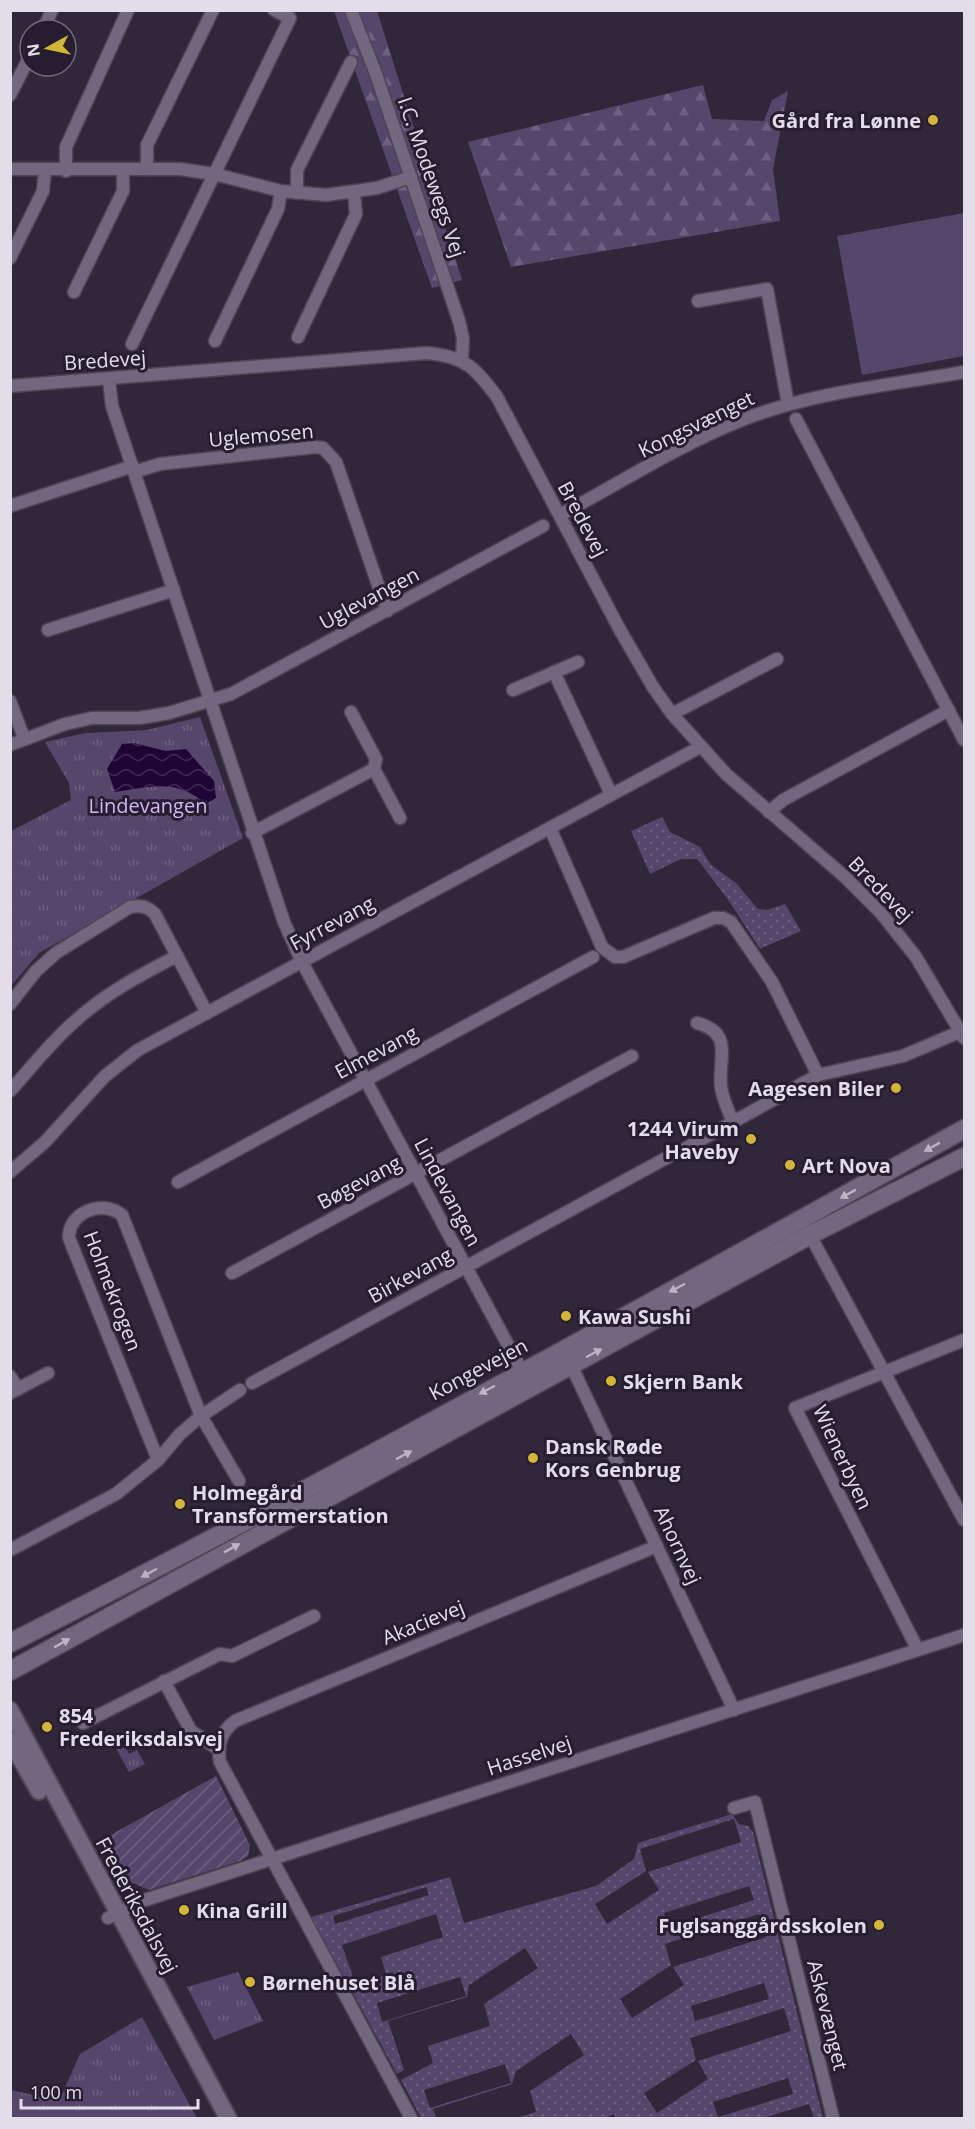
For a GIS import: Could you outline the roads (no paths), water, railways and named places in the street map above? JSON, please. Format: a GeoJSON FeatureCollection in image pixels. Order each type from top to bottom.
{"type":"FeatureCollection","features":[{"type":"Feature","properties":{"kind":"main road","name":"Kongevejen"},"geometry":{"type":"LineString","coordinates":[[10,1644],[785,1230],[964,1129]]}},
{"type":"Feature","properties":{"kind":"main road","name":"Kongevejen"},"geometry":{"type":"LineString","coordinates":[[10,1671],[810,1235],[964,1157]]}},
{"type":"Feature","properties":{"kind":"main road"},"geometry":{"type":"LineString","coordinates":[[10,1657],[98,1599]]}},
{"type":"Feature","properties":{"kind":"street"},"geometry":{"type":"LineString","coordinates":[[66,171],[66,147],[128,10]]}},
{"type":"Feature","properties":{"kind":"street"},"geometry":{"type":"LineString","coordinates":[[147,170],[147,145],[213,10]]}},
{"type":"Feature","properties":{"kind":"street"},"geometry":{"type":"LineString","coordinates":[[132,345],[290,18],[274,10]]}},
{"type":"Feature","properties":{"kind":"street","name":"I.C. Modewegs Vej"},"geometry":{"type":"LineString","coordinates":[[351,10],[411,177],[459,321],[463,338],[462,359]]}},
{"type":"Feature","properties":{"kind":"street"},"geometry":{"type":"LineString","coordinates":[[297,193],[297,170],[351,62]]}},
{"type":"Feature","properties":{"kind":"street"},"geometry":{"type":"LineString","coordinates":[[10,95],[19,78]]}},
{"type":"Feature","properties":{"kind":"street"},"geometry":{"type":"LineString","coordinates":[[10,169],[180,170],[214,174],[297,193],[354,193],[411,177]]}},
{"type":"Feature","properties":{"kind":"street"},"geometry":{"type":"LineString","coordinates":[[10,258],[43,191],[45,170]]}},
{"type":"Feature","properties":{"kind":"street"},"geometry":{"type":"LineString","coordinates":[[74,292],[123,191],[123,171]]}},
{"type":"Feature","properties":{"kind":"street"},"geometry":{"type":"LineString","coordinates":[[215,341],[278,210],[281,191]]}},
{"type":"Feature","properties":{"kind":"street"},"geometry":{"type":"LineString","coordinates":[[298,337],[356,214],[354,193]]}},
{"type":"Feature","properties":{"kind":"street"},"geometry":{"type":"LineString","coordinates":[[698,301],[767,289],[788,404]]}},
{"type":"Feature","properties":{"kind":"street","name":"Bredevej"},"geometry":{"type":"LineString","coordinates":[[10,386],[109,380],[427,353],[462,359],[481,374],[497,397],[620,630],[653,687],[672,714],[700,747],[769,813],[845,878],[881,913],[916,957],[963,1033]]}},
{"type":"Feature","properties":{"kind":"street","name":"Kongsvænget"},"geometry":{"type":"LineString","coordinates":[[560,516],[716,432],[788,404],[964,372]]}},
{"type":"Feature","properties":{"kind":"street","name":"Lindevangen"},"geometry":{"type":"LineString","coordinates":[[109,380],[112,406],[211,702],[252,833],[284,922],[302,962],[522,1371]]}},
{"type":"Feature","properties":{"kind":"street"},"geometry":{"type":"LineString","coordinates":[[796,419],[964,740]]}},
{"type":"Feature","properties":{"kind":"street","name":"Uglemosen"},"geometry":{"type":"LineString","coordinates":[[134,469],[160,464],[323,448],[336,462],[387,611]]}},
{"type":"Feature","properties":{"kind":"street"},"geometry":{"type":"LineString","coordinates":[[10,506],[134,469]]}},
{"type":"Feature","properties":{"kind":"street","name":"Uglevangen"},"geometry":{"type":"LineString","coordinates":[[10,746],[24,738],[65,724],[92,718],[139,718],[211,702],[387,611],[543,526]]}},
{"type":"Feature","properties":{"kind":"street"},"geometry":{"type":"LineString","coordinates":[[48,630],[174,590]]}},
{"type":"Feature","properties":{"kind":"street"},"geometry":{"type":"LineString","coordinates":[[672,714],[777,659]]}},
{"type":"Feature","properties":{"kind":"street"},"geometry":{"type":"LineString","coordinates":[[513,690],[578,662]]}},
{"type":"Feature","properties":{"kind":"street"},"geometry":{"type":"LineString","coordinates":[[554,672],[611,794]]}},
{"type":"Feature","properties":{"kind":"street"},"geometry":{"type":"LineString","coordinates":[[10,701],[24,738]]}},
{"type":"Feature","properties":{"kind":"street"},"geometry":{"type":"LineString","coordinates":[[769,813],[783,800],[949,710]]}},
{"type":"Feature","properties":{"kind":"street"},"geometry":{"type":"LineString","coordinates":[[351,712],[376,759],[374,769],[400,818]]}},
{"type":"Feature","properties":{"kind":"street","name":"Fyrrevang"},"geometry":{"type":"LineString","coordinates":[[10,1172],[45,1142],[105,1076],[138,1050],[700,747]]}},
{"type":"Feature","properties":{"kind":"street"},"geometry":{"type":"LineString","coordinates":[[252,833],[374,769]]}},
{"type":"Feature","properties":{"kind":"street"},"geometry":{"type":"LineString","coordinates":[[550,828],[602,947],[608,954],[623,957],[714,918],[723,918],[731,922],[772,982],[818,1075]]}},
{"type":"Feature","properties":{"kind":"street"},"geometry":{"type":"LineString","coordinates":[[10,1004],[36,971],[56,953],[130,907],[148,907],[155,914],[207,1013]]}},
{"type":"Feature","properties":{"kind":"street"},"geometry":{"type":"LineString","coordinates":[[10,1090],[71,1024],[99,1000],[177,956]]}},
{"type":"Feature","properties":{"kind":"street","name":"Elmevang"},"geometry":{"type":"LineString","coordinates":[[178,1182],[593,957]]}},
{"type":"Feature","properties":{"kind":"street"},"geometry":{"type":"LineString","coordinates":[[697,1023],[712,1027],[719,1034],[722,1046],[721,1084],[733,1122]]}},
{"type":"Feature","properties":{"kind":"street","name":"Birkevang"},"geometry":{"type":"LineString","coordinates":[[252,1383],[818,1075],[903,1056],[963,1033]]}},
{"type":"Feature","properties":{"kind":"street","name":"Bøgevang"},"geometry":{"type":"LineString","coordinates":[[232,1273],[632,1056]]}},
{"type":"Feature","properties":{"kind":"street","name":"Holmekrogen"},"geometry":{"type":"LineString","coordinates":[[158,1460],[69,1238],[72,1221],[101,1206],[113,1208],[122,1215],[201,1416],[239,1481]]}},
{"type":"Feature","properties":{"kind":"street"},"geometry":{"type":"LineString","coordinates":[[810,1235],[964,1520]]}},
{"type":"Feature","properties":{"kind":"street","name":"Wienerbyen"},"geometry":{"type":"LineString","coordinates":[[918,1650],[795,1408],[884,1370],[964,1340]]}},
{"type":"Feature","properties":{"kind":"street","name":"Ahornvej"},"geometry":{"type":"LineString","coordinates":[[571,1365],[734,1710]]}},
{"type":"Feature","properties":{"kind":"street"},"geometry":{"type":"LineString","coordinates":[[10,1376],[14,1391],[48,1373]]}},
{"type":"Feature","properties":{"kind":"street"},"geometry":{"type":"LineString","coordinates":[[10,1550],[116,1494],[158,1460],[180,1434],[201,1416],[240,1390]]}},
{"type":"Feature","properties":{"kind":"street","name":"Akacievej"},"geometry":{"type":"LineString","coordinates":[[218,1749],[226,1729],[235,1721],[657,1546]]}},
{"type":"Feature","properties":{"kind":"street"},"geometry":{"type":"LineString","coordinates":[[83,1723],[219,1654],[232,1656],[314,1616]]}},
{"type":"Feature","properties":{"kind":"street","name":"Hasselvej"},"geometry":{"type":"LineString","coordinates":[[113,1915],[142,1901],[272,1858],[964,1635]]}},
{"type":"Feature","properties":{"kind":"street"},"geometry":{"type":"LineString","coordinates":[[164,1681],[191,1731],[218,1749],[220,1762],[411,2118]]}},
{"type":"Feature","properties":{"kind":"street","name":"Frederiksdalsvej"},"geometry":{"type":"LineString","coordinates":[[10,1710],[216,2118]]}},
{"type":"Feature","properties":{"kind":"street","name":"Frederiksdalsvej"},"geometry":{"type":"LineString","coordinates":[[10,1740],[228,2118]]}},
{"type":"Feature","properties":{"kind":"street","name":"Askevænget"},"geometry":{"type":"LineString","coordinates":[[734,1808],[755,1802],[833,2118]]}},
{"type":"Feature","properties":{"kind":"water"},"geometry":{"type":"Polygon","coordinates":[[[134,743],[166,751],[186,749],[214,781],[216,798],[206,804],[184,790],[163,786],[115,792],[107,769],[122,744],[134,743]]]}},
{"type":"Feature","properties":{"kind":"place","name":"Gård fra Lønne"},"geometry":{"type":"Point","coordinates":[933,120]}},
{"type":"Feature","properties":{"kind":"place","name":"Aagesen Biler"},"geometry":{"type":"Point","coordinates":[896,1088]}},
{"type":"Feature","properties":{"kind":"place","name":"1244 Virum Haveby"},"geometry":{"type":"Point","coordinates":[751,1139]}},
{"type":"Feature","properties":{"kind":"place","name":"Art Nova"},"geometry":{"type":"Point","coordinates":[790,1165]}},
{"type":"Feature","properties":{"kind":"place","name":"Kawa Sushi"},"geometry":{"type":"Point","coordinates":[566,1316]}},
{"type":"Feature","properties":{"kind":"place","name":"Skjern Bank"},"geometry":{"type":"Point","coordinates":[611,1381]}},
{"type":"Feature","properties":{"kind":"place","name":"Dansk Røde Kors Genbrug"},"geometry":{"type":"Point","coordinates":[533,1458]}},
{"type":"Feature","properties":{"kind":"place","name":"Holmegård Transformerstation"},"geometry":{"type":"Point","coordinates":[180,1504]}},
{"type":"Feature","properties":{"kind":"place","name":"854 Frederiksdalsvej"},"geometry":{"type":"Point","coordinates":[47,1727]}},
{"type":"Feature","properties":{"kind":"place","name":"Kina Grill"},"geometry":{"type":"Point","coordinates":[184,1910]}},
{"type":"Feature","properties":{"kind":"place","name":"Fuglsanggårdsskolen"},"geometry":{"type":"Point","coordinates":[879,1925]}},
{"type":"Feature","properties":{"kind":"place","name":"Børnehuset Blå"},"geometry":{"type":"Point","coordinates":[250,1982]}}]}
